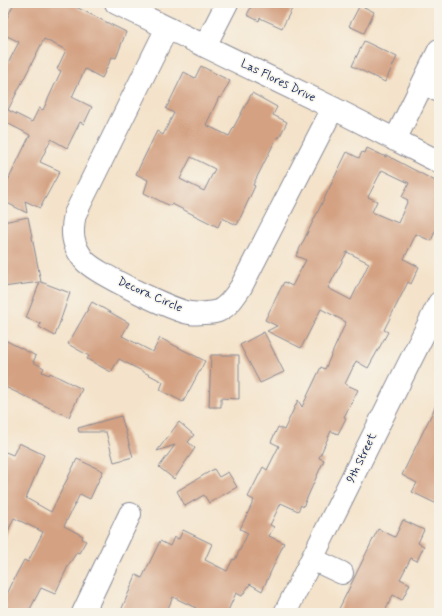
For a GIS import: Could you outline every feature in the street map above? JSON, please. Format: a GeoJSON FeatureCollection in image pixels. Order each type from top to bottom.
{"type":"FeatureCollection","features":[{"type":"Feature","properties":{"kind":"street","name":"Las Flores Drive"},"geometry":{"type":"LineString","coordinates":[[116,3],[333,108],[439,162]]}},
{"type":"Feature","properties":{"kind":"street"},"geometry":{"type":"LineString","coordinates":[[205,46],[227,3]]}},
{"type":"Feature","properties":{"kind":"street","name":"Decora Circle"},"geometry":{"type":"LineString","coordinates":[[168,28],[75,214],[72,229],[77,250],[85,262],[127,288],[190,313],[218,311],[233,300],[333,108]]}},
{"type":"Feature","properties":{"kind":"street"},"geometry":{"type":"LineString","coordinates":[[395,140],[431,86],[439,50]]}},
{"type":"Feature","properties":{"kind":"street","name":"9th Street"},"geometry":{"type":"LineString","coordinates":[[285,613],[439,303]]}},
{"type":"Feature","properties":{"kind":"street"},"geometry":{"type":"LineString","coordinates":[[82,613],[130,514]]}},
{"type":"Feature","properties":{"kind":"street"},"geometry":{"type":"LineString","coordinates":[[312,559],[342,573]]}},
{"type":"Feature","properties":{"kind":"building"},"geometry":{"type":"Polygon","coordinates":[[[14,3],[78,3],[76,7],[126,32],[116,58],[112,57],[102,78],[85,69],[72,97],[92,107],[84,124],[80,122],[67,148],[51,139],[40,162],[60,171],[40,208],[25,201],[27,213],[3,201],[3,191],[30,135],[3,121],[3,63],[7,65],[19,42],[3,34],[3,26],[14,3]],[[44,39],[8,110],[32,122],[39,108],[43,110],[61,71],[57,69],[66,50],[44,39]]]}},
{"type":"Feature","properties":{"kind":"building"},"geometry":{"type":"Polygon","coordinates":[[[253,3],[295,3],[282,28],[260,18],[259,21],[247,15],[253,3]]]}},
{"type":"Feature","properties":{"kind":"building"},"geometry":{"type":"Polygon","coordinates":[[[360,5],[374,12],[364,33],[349,26],[360,5]]]}},
{"type":"Feature","properties":{"kind":"building"},"geometry":{"type":"Polygon","coordinates":[[[364,41],[397,57],[385,82],[352,66],[364,41]]]}},
{"type":"Feature","properties":{"kind":"building"},"geometry":{"type":"Polygon","coordinates":[[[201,66],[230,81],[221,98],[219,97],[206,125],[229,136],[252,93],[277,107],[273,115],[287,122],[279,138],[277,137],[253,185],[255,186],[237,225],[222,218],[218,227],[172,204],[171,206],[144,193],[148,180],[136,174],[157,131],[163,135],[174,113],[166,109],[184,72],[195,78],[201,66]],[[191,157],[180,179],[204,191],[215,169],[191,157]]]}},
{"type":"Feature","properties":{"kind":"building"},"geometry":{"type":"Polygon","coordinates":[[[367,148],[386,157],[386,155],[439,183],[435,195],[439,197],[439,222],[431,241],[416,234],[404,259],[419,267],[411,284],[408,282],[384,330],[388,332],[368,368],[356,361],[345,384],[358,390],[344,417],[346,418],[338,434],[331,431],[319,458],[324,460],[303,507],[301,505],[298,511],[281,503],[270,525],[274,527],[269,536],[284,543],[262,591],[250,584],[242,596],[236,593],[227,613],[194,613],[196,608],[173,597],[166,613],[120,613],[136,575],[142,578],[160,541],[170,546],[174,537],[179,539],[183,530],[212,544],[205,560],[227,571],[233,559],[235,560],[248,533],[240,529],[254,500],[248,497],[263,467],[267,470],[279,446],[271,442],[278,427],[284,430],[298,400],[302,407],[321,367],[325,369],[346,322],[321,309],[301,348],[267,331],[277,326],[265,320],[284,282],[292,286],[306,260],[296,256],[347,152],[359,158],[362,152],[365,153],[367,148]],[[382,170],[368,197],[377,201],[372,212],[398,223],[408,200],[402,197],[409,183],[382,170]],[[347,252],[328,288],[351,300],[369,263],[347,252]]]}},
{"type":"Feature","properties":{"kind":"building"},"geometry":{"type":"Polygon","coordinates":[[[28,217],[41,282],[70,293],[55,336],[39,327],[41,324],[26,318],[40,282],[3,287],[3,222],[28,217]]]}},
{"type":"Feature","properties":{"kind":"building"},"geometry":{"type":"Polygon","coordinates":[[[92,302],[129,323],[122,336],[153,352],[160,338],[205,361],[183,402],[160,390],[163,382],[119,359],[111,372],[87,359],[89,356],[68,344],[92,302]]]}},
{"type":"Feature","properties":{"kind":"building"},"geometry":{"type":"Polygon","coordinates":[[[264,332],[284,372],[260,383],[240,345],[264,332]]]}},
{"type":"Feature","properties":{"kind":"building"},"geometry":{"type":"Polygon","coordinates":[[[3,339],[36,356],[33,362],[44,368],[42,372],[49,375],[50,373],[82,389],[69,417],[3,386],[3,339]]]}},
{"type":"Feature","properties":{"kind":"building"},"geometry":{"type":"Polygon","coordinates":[[[211,355],[239,355],[239,399],[221,398],[221,407],[209,407],[211,355]]]}},
{"type":"Feature","properties":{"kind":"building"},"geometry":{"type":"Polygon","coordinates":[[[439,399],[439,505],[412,492],[417,483],[402,475],[439,399]]]}},
{"type":"Feature","properties":{"kind":"building"},"geometry":{"type":"Polygon","coordinates":[[[121,416],[133,457],[114,462],[106,432],[79,432],[78,428],[121,416]]]}},
{"type":"Feature","properties":{"kind":"building"},"geometry":{"type":"Polygon","coordinates":[[[179,422],[194,435],[188,442],[195,448],[174,479],[159,467],[175,445],[157,451],[179,422]]]}},
{"type":"Feature","properties":{"kind":"building"},"geometry":{"type":"Polygon","coordinates":[[[19,443],[44,455],[26,498],[51,512],[77,459],[103,471],[90,499],[80,494],[64,526],[83,536],[82,539],[86,541],[79,553],[77,552],[69,564],[55,594],[41,588],[28,613],[3,613],[7,605],[3,603],[16,575],[24,560],[28,562],[43,532],[14,518],[3,542],[3,451],[13,455],[19,443]]]}},
{"type":"Feature","properties":{"kind":"building"},"geometry":{"type":"Polygon","coordinates":[[[214,469],[219,477],[228,472],[237,487],[209,503],[204,495],[185,506],[177,491],[214,469]]]}},
{"type":"Feature","properties":{"kind":"building"},"geometry":{"type":"Polygon","coordinates":[[[403,520],[424,530],[418,543],[424,546],[417,561],[411,558],[400,579],[410,584],[402,600],[393,595],[384,613],[337,613],[378,529],[395,537],[403,520]]]}}]}
